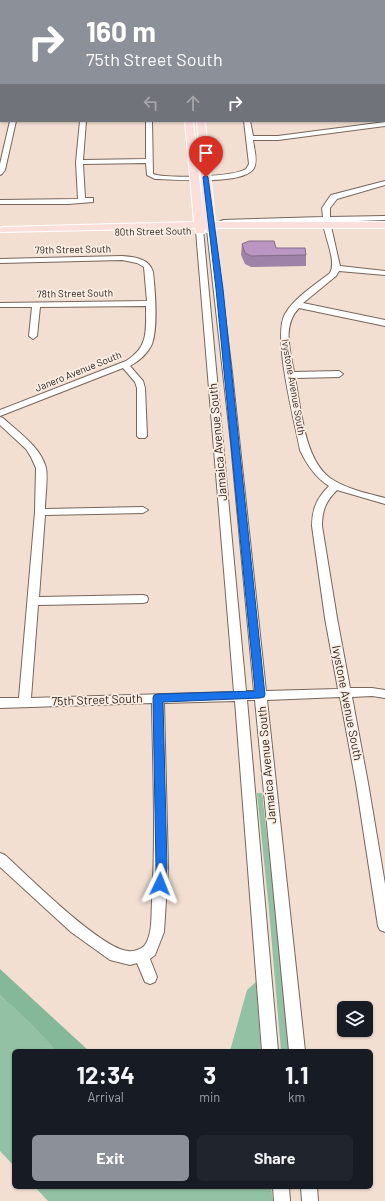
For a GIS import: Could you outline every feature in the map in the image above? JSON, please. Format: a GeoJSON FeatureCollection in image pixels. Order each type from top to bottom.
{"type":"FeatureCollection","features":[{"type":"Feature","properties":{"kind":"main road","name":"Jamaica Avenue South"},"geometry":{"type":"LineString","coordinates":[[189,122],[194,178],[205,228]]}},
{"type":"Feature","properties":{"kind":"main road","name":"Jamaica Avenue South"},"geometry":{"type":"LineString","coordinates":[[201,122],[206,177],[205,228]]}},
{"type":"Feature","properties":{"kind":"main road","name":"80th Street South"},"geometry":{"type":"LineString","coordinates":[[1,230],[39,232],[205,228],[317,228],[327,222],[385,225]]}},
{"type":"Feature","properties":{"kind":"street"},"geometry":{"type":"LineString","coordinates":[[0,173],[2,170],[13,122]]}},
{"type":"Feature","properties":{"kind":"street"},"geometry":{"type":"LineString","coordinates":[[0,202],[76,202],[86,200],[79,162],[83,122]]}},
{"type":"Feature","properties":{"kind":"street"},"geometry":{"type":"LineString","coordinates":[[149,122],[150,175],[194,178],[228,176],[247,172],[252,164],[247,122]]}},
{"type":"Feature","properties":{"kind":"street"},"geometry":{"type":"LineString","coordinates":[[250,138],[278,138],[385,124]]}},
{"type":"Feature","properties":{"kind":"street"},"geometry":{"type":"LineString","coordinates":[[79,162],[149,161]]}},
{"type":"Feature","properties":{"kind":"street"},"geometry":{"type":"LineString","coordinates":[[385,183],[334,197],[326,208],[327,222],[336,261],[336,268],[385,273]]}},
{"type":"Feature","properties":{"kind":"street","name":"80th Street South"},"geometry":{"type":"LineString","coordinates":[[223,222],[327,222],[385,218]]}},
{"type":"Feature","properties":{"kind":"street","name":"Jamaica Avenue South"},"geometry":{"type":"LineString","coordinates":[[205,228],[220,289],[297,1049]]}},
{"type":"Feature","properties":{"kind":"street","name":"Jamaica Avenue South"},"geometry":{"type":"LineString","coordinates":[[205,228],[232,614],[241,695],[270,1049]]}},
{"type":"Feature","properties":{"kind":"street","name":"79th Street South"},"geometry":{"type":"LineString","coordinates":[[0,261],[122,258],[145,264]]}},
{"type":"Feature","properties":{"kind":"street","name":"Janero Avenue South"},"geometry":{"type":"LineString","coordinates":[[0,413],[125,365],[137,358],[148,344],[150,271],[145,264]]}},
{"type":"Feature","properties":{"kind":"street","name":"Ivystone Avenue South"},"geometry":{"type":"LineString","coordinates":[[336,268],[333,274],[298,305],[289,316],[286,328],[285,349],[305,450],[309,462],[320,476],[335,486],[385,501]]}},
{"type":"Feature","properties":{"kind":"street","name":"78th Street South"},"geometry":{"type":"LineString","coordinates":[[0,305],[150,303]]}},
{"type":"Feature","properties":{"kind":"street"},"geometry":{"type":"LineString","coordinates":[[33,336],[36,305]]}},
{"type":"Feature","properties":{"kind":"street"},"geometry":{"type":"LineString","coordinates":[[298,305],[385,323]]}},
{"type":"Feature","properties":{"kind":"street"},"geometry":{"type":"LineString","coordinates":[[125,365],[139,381],[141,388],[142,436]]}},
{"type":"Feature","properties":{"kind":"street"},"geometry":{"type":"LineString","coordinates":[[291,375],[339,374]]}},
{"type":"Feature","properties":{"kind":"street"},"geometry":{"type":"LineString","coordinates":[[0,420],[36,456],[41,468],[40,512],[24,702]]}},
{"type":"Feature","properties":{"kind":"street","name":"Ivystone Avenue South"},"geometry":{"type":"LineString","coordinates":[[335,486],[322,499],[317,512],[317,526],[331,618],[362,783],[384,919]]}},
{"type":"Feature","properties":{"kind":"street"},"geometry":{"type":"LineString","coordinates":[[40,512],[143,510]]}},
{"type":"Feature","properties":{"kind":"street"},"geometry":{"type":"LineString","coordinates":[[32,601],[143,599]]}},
{"type":"Feature","properties":{"kind":"street","name":"75th Street South"},"geometry":{"type":"LineString","coordinates":[[0,703],[241,695],[345,694],[372,692],[385,694]]}},
{"type":"Feature","properties":{"kind":"street"},"geometry":{"type":"LineString","coordinates":[[0,859],[82,933],[115,955],[130,958],[141,955],[150,950],[157,932],[161,868],[158,698]]}},
{"type":"Feature","properties":{"kind":"street"},"geometry":{"type":"LineString","coordinates":[[141,955],[150,977]]}},
{"type":"Feature","properties":{"kind":"street"},"geometry":{"type":"LineString","coordinates":[[281,1189],[282,1201]]}},
{"type":"Feature","properties":{"kind":"street"},"geometry":{"type":"LineString","coordinates":[[309,1189],[310,1201]]}},
{"type":"Feature","properties":{"kind":"green space"},"geometry":{"type":"Polygon","coordinates":[[[257,793],[262,793],[289,1049],[281,1049],[257,793]]]}},
{"type":"Feature","properties":{"kind":"green space"},"geometry":{"type":"Polygon","coordinates":[[[0,969],[87,1049],[54,1049],[32,1025],[0,995],[0,969]]]}},
{"type":"Feature","properties":{"kind":"green space"},"geometry":{"type":"Polygon","coordinates":[[[256,982],[261,1049],[231,1049],[247,990],[256,982]]]}},
{"type":"Feature","properties":{"kind":"green space"},"geometry":{"type":"Polygon","coordinates":[[[0,995],[32,1025],[54,1049],[12,1049],[12,1164],[0,1151],[0,995]]]}},
{"type":"Feature","properties":{"kind":"green space"},"geometry":{"type":"Polygon","coordinates":[[[37,1189],[271,1189],[273,1201],[48,1201],[37,1189]]]}},
{"type":"Feature","properties":{"kind":"building"},"geometry":{"type":"Polygon","coordinates":[[[249,241],[274,241],[276,248],[305,248],[306,255],[251,256],[245,253],[242,244],[249,241]]]}},
{"type":"Feature","properties":{"kind":"route"},"geometry":{"type":"LineString","coordinates":[[160,884],[158,698],[260,695],[220,289],[210,225],[206,177]]}}]}
